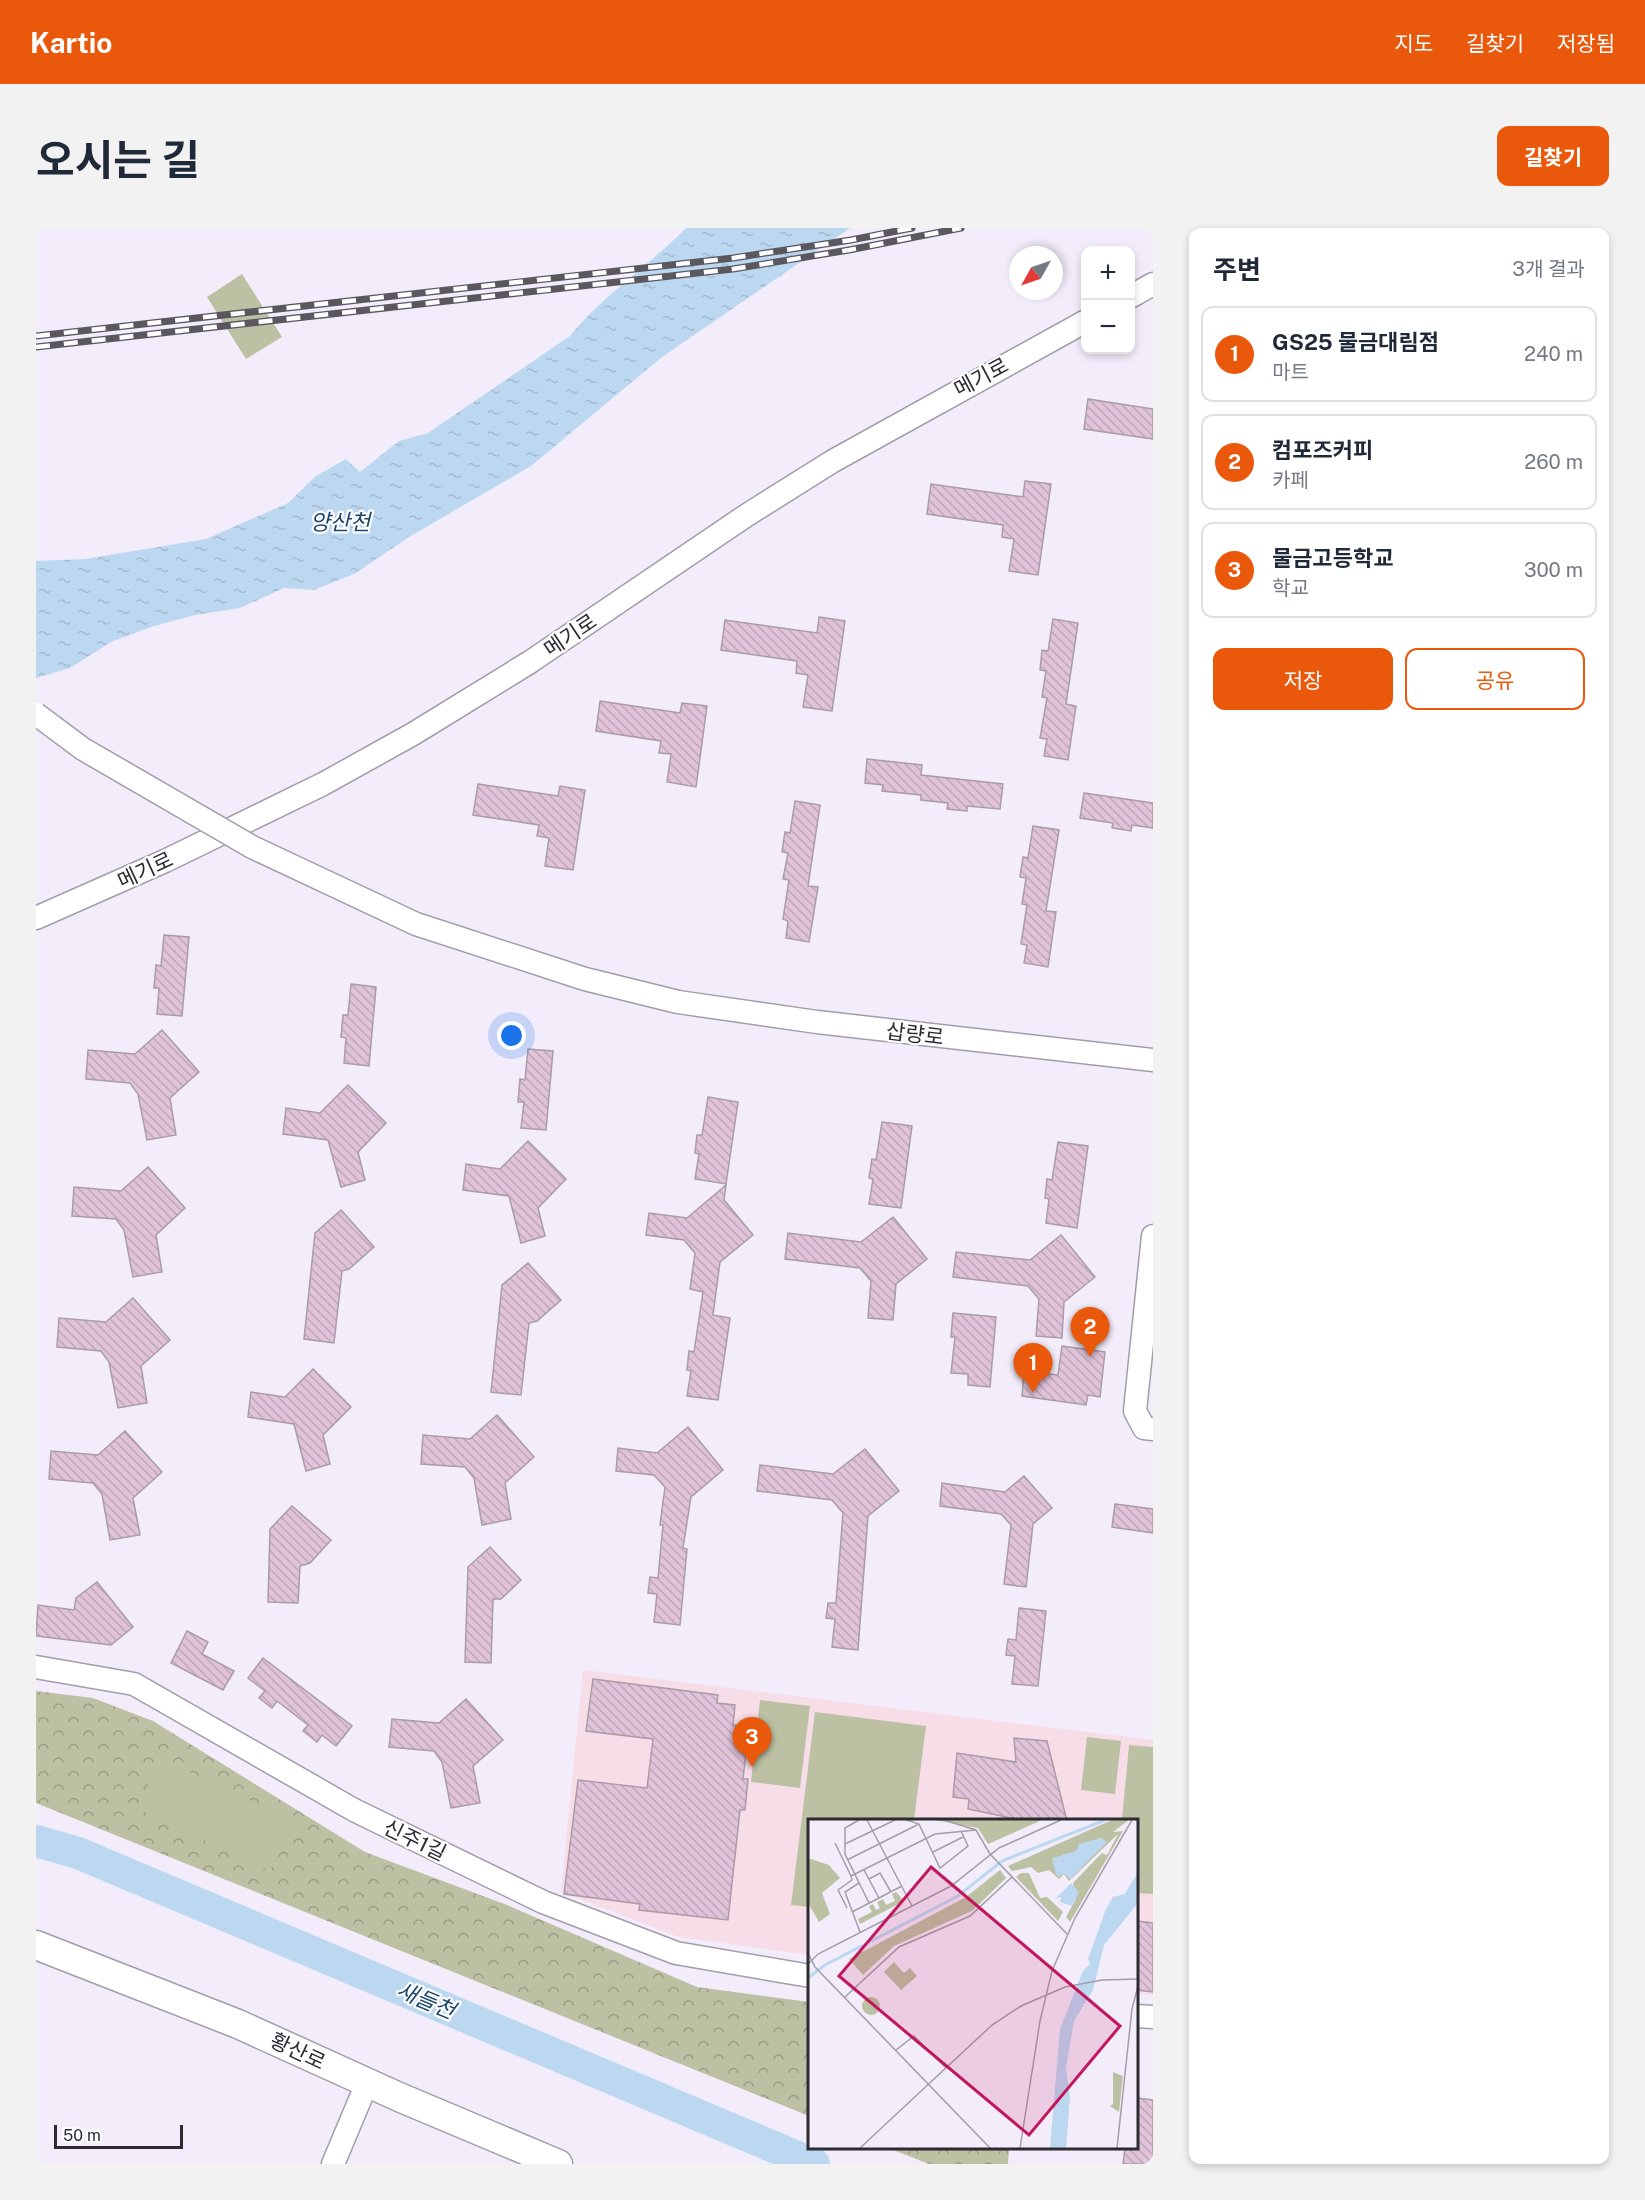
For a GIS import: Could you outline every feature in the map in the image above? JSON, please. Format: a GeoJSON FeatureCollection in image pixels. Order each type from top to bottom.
{"type":"FeatureCollection","features":[{"type":"Feature","properties":{"kind":"main road","name":"황산로"},"geometry":{"type":"LineString","coordinates":[[36,1945],[238,2024],[558,2164]]}},
{"type":"Feature","properties":{"kind":"street"},"geometry":{"type":"LineString","coordinates":[[1135,295],[1153,284]]}},
{"type":"Feature","properties":{"kind":"street","name":"메기로"},"geometry":{"type":"LineString","coordinates":[[36,918],[176,856],[323,784],[413,734],[530,662],[747,515],[833,461],[1081,324]]}},
{"type":"Feature","properties":{"kind":"street","name":"삽량로"},"geometry":{"type":"LineString","coordinates":[[36,714],[82,749],[252,847],[416,924],[585,979],[678,1002],[817,1022],[1153,1060]]}},
{"type":"Feature","properties":{"kind":"street"},"geometry":{"type":"LineString","coordinates":[[1153,1236],[1135,1411],[1144,1428],[1153,1429]]}},
{"type":"Feature","properties":{"kind":"street","name":"신주1길"},"geometry":{"type":"LineString","coordinates":[[36,1667],[134,1684],[354,1810],[543,1902],[676,1953],[808,1976]]}},
{"type":"Feature","properties":{"kind":"street"},"geometry":{"type":"LineString","coordinates":[[1138,2016],[1153,2018]]}},
{"type":"Feature","properties":{"kind":"street"},"geometry":{"type":"LineString","coordinates":[[333,2164],[367,2082]]}},
{"type":"Feature","properties":{"kind":"shaded area"},"geometry":{"type":"Polygon","coordinates":[[[583,1670],[1153,1740],[1153,1995],[1138,1993],[1138,1819],[808,1819],[808,1955],[679,1937],[561,1892],[583,1670]]]}},
{"type":"Feature","properties":{"kind":"green space"},"geometry":{"type":"Polygon","coordinates":[[[242,274],[282,337],[246,359],[207,297],[242,274]]]}},
{"type":"Feature","properties":{"kind":"green space"},"geometry":{"type":"Polygon","coordinates":[[[36,1691],[93,1698],[153,1721],[365,1852],[507,1905],[697,1987],[808,2002],[808,2116],[36,1803],[36,1691]]]}},
{"type":"Feature","properties":{"kind":"green space"},"geometry":{"type":"Polygon","coordinates":[[[760,1700],[810,1706],[800,1788],[751,1782],[760,1700]]]}},
{"type":"Feature","properties":{"kind":"green space"},"geometry":{"type":"Polygon","coordinates":[[[815,1712],[926,1726],[914,1819],[808,1819],[808,1907],[791,1905],[815,1712]]]}},
{"type":"Feature","properties":{"kind":"green space"},"geometry":{"type":"Polygon","coordinates":[[[1087,1737],[1121,1741],[1115,1794],[1081,1790],[1087,1737]]]}},
{"type":"Feature","properties":{"kind":"green space"},"geometry":{"type":"Polygon","coordinates":[[[1129,1745],[1153,1747],[1153,1894],[1138,1893],[1138,1819],[1122,1819],[1129,1745]]]}},
{"type":"Feature","properties":{"kind":"green space"},"geometry":{"type":"Polygon","coordinates":[[[159,1758],[293,1821],[270,1871],[138,1809],[159,1758]]]}},
{"type":"Feature","properties":{"kind":"green space"},"geometry":{"type":"Polygon","coordinates":[[[891,2149],[1009,2149],[1008,2164],[929,2164],[891,2149]]]}},
{"type":"Feature","properties":{"kind":"water","name":"양산천"},"geometry":{"type":"Polygon","coordinates":[[[686,228],[850,228],[662,357],[531,466],[409,537],[356,573],[314,590],[284,588],[240,608],[195,615],[151,627],[111,642],[70,668],[36,678],[36,561],[85,559],[206,539],[288,503],[316,476],[346,459],[360,472],[399,441],[428,433],[570,336],[597,307],[686,228]]]}},
{"type":"Feature","properties":{"kind":"building"},"geometry":{"type":"Polygon","coordinates":[[[1088,399],[1153,409],[1153,439],[1084,429],[1088,399]]]}},
{"type":"Feature","properties":{"kind":"building"},"geometry":{"type":"Polygon","coordinates":[[[1025,481],[1051,484],[1038,575],[1009,571],[1014,539],[1002,537],[1003,525],[927,514],[931,484],[1023,497],[1025,481]]]}},
{"type":"Feature","properties":{"kind":"building"},"geometry":{"type":"Polygon","coordinates":[[[819,617],[845,621],[832,711],[803,707],[808,675],[796,673],[797,661],[721,650],[725,620],[817,633],[819,617]]]}},
{"type":"Feature","properties":{"kind":"building"},"geometry":{"type":"Polygon","coordinates":[[[1053,619],[1078,623],[1066,704],[1076,706],[1068,760],[1044,756],[1047,739],[1040,738],[1047,698],[1042,697],[1046,671],[1040,670],[1042,650],[1048,651],[1053,619]]]}},
{"type":"Feature","properties":{"kind":"building"},"geometry":{"type":"Polygon","coordinates":[[[600,701],[680,713],[682,703],[707,706],[696,787],[667,782],[671,754],[659,753],[661,741],[596,731],[600,701]]]}},
{"type":"Feature","properties":{"kind":"building"},"geometry":{"type":"Polygon","coordinates":[[[867,759],[922,765],[921,775],[1003,784],[1000,809],[967,806],[967,811],[947,809],[948,803],[921,800],[921,795],[882,791],[883,785],[865,783],[867,759]]]}},
{"type":"Feature","properties":{"kind":"building"},"geometry":{"type":"Polygon","coordinates":[[[478,784],[558,796],[560,786],[585,790],[573,870],[545,866],[549,838],[537,836],[539,825],[473,815],[478,784]]]}},
{"type":"Feature","properties":{"kind":"building"},"geometry":{"type":"Polygon","coordinates":[[[1084,793],[1153,803],[1153,828],[1132,825],[1131,831],[1112,828],[1113,823],[1080,818],[1084,793]]]}},
{"type":"Feature","properties":{"kind":"building"},"geometry":{"type":"Polygon","coordinates":[[[795,801],[820,805],[808,886],[818,887],[809,942],[786,938],[788,921],[783,919],[789,880],[783,879],[788,853],[782,852],[785,832],[790,833],[795,801]]]}},
{"type":"Feature","properties":{"kind":"building"},"geometry":{"type":"Polygon","coordinates":[[[1033,826],[1059,830],[1046,911],[1056,912],[1048,967],[1024,963],[1027,945],[1021,944],[1027,905],[1022,904],[1026,878],[1020,877],[1023,857],[1028,858],[1033,826]]]}},
{"type":"Feature","properties":{"kind":"building"},"geometry":{"type":"Polygon","coordinates":[[[164,935],[189,937],[182,1016],[157,1014],[159,988],[154,988],[156,965],[161,966],[164,935]]]}},
{"type":"Feature","properties":{"kind":"building"},"geometry":{"type":"Polygon","coordinates":[[[351,984],[376,987],[369,1066],[344,1063],[346,1038],[341,1037],[343,1015],[348,1015],[351,984]]]}},
{"type":"Feature","properties":{"kind":"building"},"geometry":{"type":"Polygon","coordinates":[[[162,1030],[199,1072],[170,1098],[176,1135],[147,1140],[138,1094],[130,1083],[86,1079],[88,1050],[135,1054],[162,1030]]]}},
{"type":"Feature","properties":{"kind":"building"},"geometry":{"type":"Polygon","coordinates":[[[528,1049],[553,1051],[546,1130],[521,1128],[524,1102],[518,1102],[520,1079],[525,1080],[528,1049]]]}},
{"type":"Feature","properties":{"kind":"building"},"geometry":{"type":"Polygon","coordinates":[[[348,1085],[386,1123],[358,1152],[365,1180],[341,1187],[328,1140],[283,1134],[286,1108],[320,1113],[348,1085]]]}},
{"type":"Feature","properties":{"kind":"building"},"geometry":{"type":"Polygon","coordinates":[[[708,1097],[738,1102],[726,1184],[695,1179],[699,1154],[695,1153],[697,1135],[702,1135],[708,1097]]]}},
{"type":"Feature","properties":{"kind":"building"},"geometry":{"type":"Polygon","coordinates":[[[882,1122],[912,1126],[901,1208],[869,1204],[873,1179],[869,1178],[872,1159],[876,1160],[882,1122]]]}},
{"type":"Feature","properties":{"kind":"building"},"geometry":{"type":"Polygon","coordinates":[[[528,1141],[566,1179],[538,1208],[545,1236],[521,1243],[509,1196],[463,1190],[466,1164],[500,1169],[528,1141]]]}},
{"type":"Feature","properties":{"kind":"building"},"geometry":{"type":"Polygon","coordinates":[[[1058,1142],[1088,1146],[1077,1228],[1046,1223],[1049,1199],[1045,1198],[1047,1179],[1052,1180],[1058,1142]]]}},
{"type":"Feature","properties":{"kind":"building"},"geometry":{"type":"Polygon","coordinates":[[[148,1167],[185,1208],[156,1235],[162,1272],[133,1277],[124,1230],[116,1219],[72,1216],[74,1187],[121,1191],[148,1167]]]}},
{"type":"Feature","properties":{"kind":"building"},"geometry":{"type":"Polygon","coordinates":[[[726,1185],[724,1200],[753,1235],[720,1262],[713,1315],[730,1318],[718,1400],[687,1396],[691,1371],[687,1370],[689,1351],[694,1352],[703,1292],[690,1289],[695,1253],[684,1240],[646,1235],[649,1213],[687,1218],[726,1185]]]}},
{"type":"Feature","properties":{"kind":"building"},"geometry":{"type":"Polygon","coordinates":[[[341,1210],[374,1247],[349,1269],[342,1271],[334,1343],[304,1339],[315,1233],[341,1210]]]}},
{"type":"Feature","properties":{"kind":"building"},"geometry":{"type":"Polygon","coordinates":[[[893,1217],[927,1259],[896,1284],[893,1320],[868,1318],[871,1281],[860,1268],[785,1259],[788,1233],[861,1242],[893,1217]]]}},
{"type":"Feature","properties":{"kind":"building"},"geometry":{"type":"Polygon","coordinates":[[[1061,1235],[1095,1277],[1064,1302],[1062,1338],[1036,1336],[1039,1299],[1028,1286],[953,1277],[956,1252],[1030,1260],[1061,1235]]]}},
{"type":"Feature","properties":{"kind":"building"},"geometry":{"type":"Polygon","coordinates":[[[528,1263],[561,1300],[537,1321],[529,1323],[521,1395],[491,1392],[502,1285],[528,1263]]]}},
{"type":"Feature","properties":{"kind":"building"},"geometry":{"type":"Polygon","coordinates":[[[133,1298],[170,1340],[141,1366],[147,1403],[118,1408],[109,1362],[101,1351],[57,1347],[59,1318],[106,1322],[133,1298]]]}},
{"type":"Feature","properties":{"kind":"building"},"geometry":{"type":"Polygon","coordinates":[[[953,1313],[996,1317],[990,1387],[968,1385],[968,1374],[951,1373],[955,1337],[951,1337],[953,1313]]]}},
{"type":"Feature","properties":{"kind":"building"},"geometry":{"type":"Polygon","coordinates":[[[1062,1346],[1105,1352],[1100,1397],[1088,1395],[1086,1405],[1022,1396],[1024,1371],[1058,1375],[1062,1346]]]}},
{"type":"Feature","properties":{"kind":"building"},"geometry":{"type":"Polygon","coordinates":[[[313,1369],[351,1407],[323,1435],[330,1464],[306,1471],[294,1424],[248,1417],[251,1392],[285,1397],[313,1369]]]}},
{"type":"Feature","properties":{"kind":"building"},"geometry":{"type":"Polygon","coordinates":[[[497,1415],[534,1457],[505,1483],[511,1519],[482,1525],[474,1478],[465,1467],[421,1464],[423,1435],[470,1439],[497,1415]]]}},
{"type":"Feature","properties":{"kind":"building"},"geometry":{"type":"Polygon","coordinates":[[[688,1427],[723,1470],[691,1497],[683,1548],[687,1549],[680,1625],[654,1622],[657,1594],[648,1593],[650,1577],[658,1578],[663,1525],[660,1525],[665,1487],[654,1475],[616,1471],[618,1448],[657,1453],[688,1427]]]}},
{"type":"Feature","properties":{"kind":"building"},"geometry":{"type":"Polygon","coordinates":[[[125,1431],[162,1472],[133,1498],[140,1535],[110,1540],[102,1494],[93,1483],[49,1479],[51,1451],[98,1455],[125,1431]]]}},
{"type":"Feature","properties":{"kind":"building"},"geometry":{"type":"Polygon","coordinates":[[[865,1449],[899,1491],[868,1516],[858,1650],[832,1647],[835,1619],[826,1618],[828,1603],[836,1603],[843,1513],[832,1500],[757,1491],[760,1465],[833,1474],[865,1449]]]}},
{"type":"Feature","properties":{"kind":"building"},"geometry":{"type":"Polygon","coordinates":[[[1024,1476],[1052,1508],[1033,1524],[1026,1587],[1004,1584],[1011,1525],[1001,1514],[940,1506],[942,1483],[1005,1492],[1024,1476]]]}},
{"type":"Feature","properties":{"kind":"building"},"geometry":{"type":"Polygon","coordinates":[[[1115,1504],[1153,1509],[1153,1533],[1112,1527],[1115,1504]]]}},
{"type":"Feature","properties":{"kind":"building"},"geometry":{"type":"Polygon","coordinates":[[[292,1506],[331,1540],[310,1563],[300,1566],[298,1603],[268,1602],[270,1529],[292,1506]]]}},
{"type":"Feature","properties":{"kind":"building"},"geometry":{"type":"Polygon","coordinates":[[[490,1547],[521,1580],[501,1599],[493,1599],[491,1663],[465,1662],[468,1567],[490,1547]]]}},
{"type":"Feature","properties":{"kind":"building"},"geometry":{"type":"Polygon","coordinates":[[[97,1582],[133,1627],[111,1645],[36,1636],[38,1605],[74,1610],[76,1598],[97,1582]]]}},
{"type":"Feature","properties":{"kind":"building"},"geometry":{"type":"Polygon","coordinates":[[[1019,1608],[1046,1611],[1038,1686],[1012,1684],[1015,1656],[1006,1655],[1008,1639],[1016,1640],[1019,1608]]]}},
{"type":"Feature","properties":{"kind":"building"},"geometry":{"type":"Polygon","coordinates":[[[187,1631],[208,1642],[202,1654],[234,1671],[223,1690],[171,1663],[187,1631]]]}},
{"type":"Feature","properties":{"kind":"building"},"geometry":{"type":"Polygon","coordinates":[[[263,1658],[352,1726],[336,1746],[322,1735],[317,1742],[303,1731],[308,1725],[277,1701],[272,1708],[259,1698],[265,1691],[248,1678],[263,1658]]]}},
{"type":"Feature","properties":{"kind":"building"},"geometry":{"type":"Polygon","coordinates":[[[593,1679],[718,1695],[717,1703],[735,1705],[733,1725],[749,1727],[743,1779],[748,1779],[745,1810],[740,1810],[728,1920],[639,1910],[640,1904],[564,1894],[578,1780],[647,1788],[653,1739],[586,1731],[593,1679]]]}},
{"type":"Feature","properties":{"kind":"building"},"geometry":{"type":"Polygon","coordinates":[[[466,1699],[503,1740],[473,1766],[480,1803],[451,1808],[442,1762],[434,1751],[389,1747],[392,1719],[439,1723],[466,1699]]]}},
{"type":"Feature","properties":{"kind":"building"},"geometry":{"type":"Polygon","coordinates":[[[1014,1738],[1047,1741],[1066,1819],[1016,1819],[968,1809],[969,1799],[953,1797],[957,1753],[1016,1762],[1014,1738]]]}},
{"type":"Feature","properties":{"kind":"building"},"geometry":{"type":"Polygon","coordinates":[[[1138,1921],[1153,1923],[1153,1992],[1138,1990],[1138,1921]]]}},
{"type":"Feature","properties":{"kind":"building"},"geometry":{"type":"Polygon","coordinates":[[[1138,2098],[1153,2100],[1153,2164],[1123,2164],[1125,2149],[1138,2149],[1138,2098]]]}},
{"type":"Feature","properties":{"kind":"waterway","name":"새들천"},"geometry":{"type":"LineString","coordinates":[[36,1841],[78,1853],[814,2164]]}},
{"type":"Feature","properties":{"kind":"railway"},"geometry":{"type":"LineString","coordinates":[[36,336],[733,258],[912,228]]}},
{"type":"Feature","properties":{"kind":"railway"},"geometry":{"type":"LineString","coordinates":[[36,347],[733,269],[849,250],[961,228]]}},
{"type":"Feature","properties":{"kind":"place","name":"컴포즈커피"},"geometry":{"type":"Point","coordinates":[1090,1357]}},
{"type":"Feature","properties":{"kind":"place","name":"GS25 물금대림점"},"geometry":{"type":"Point","coordinates":[1033,1393]}},
{"type":"Feature","properties":{"kind":"place","name":"물금고등학교"},"geometry":{"type":"Point","coordinates":[752,1767]}}]}
